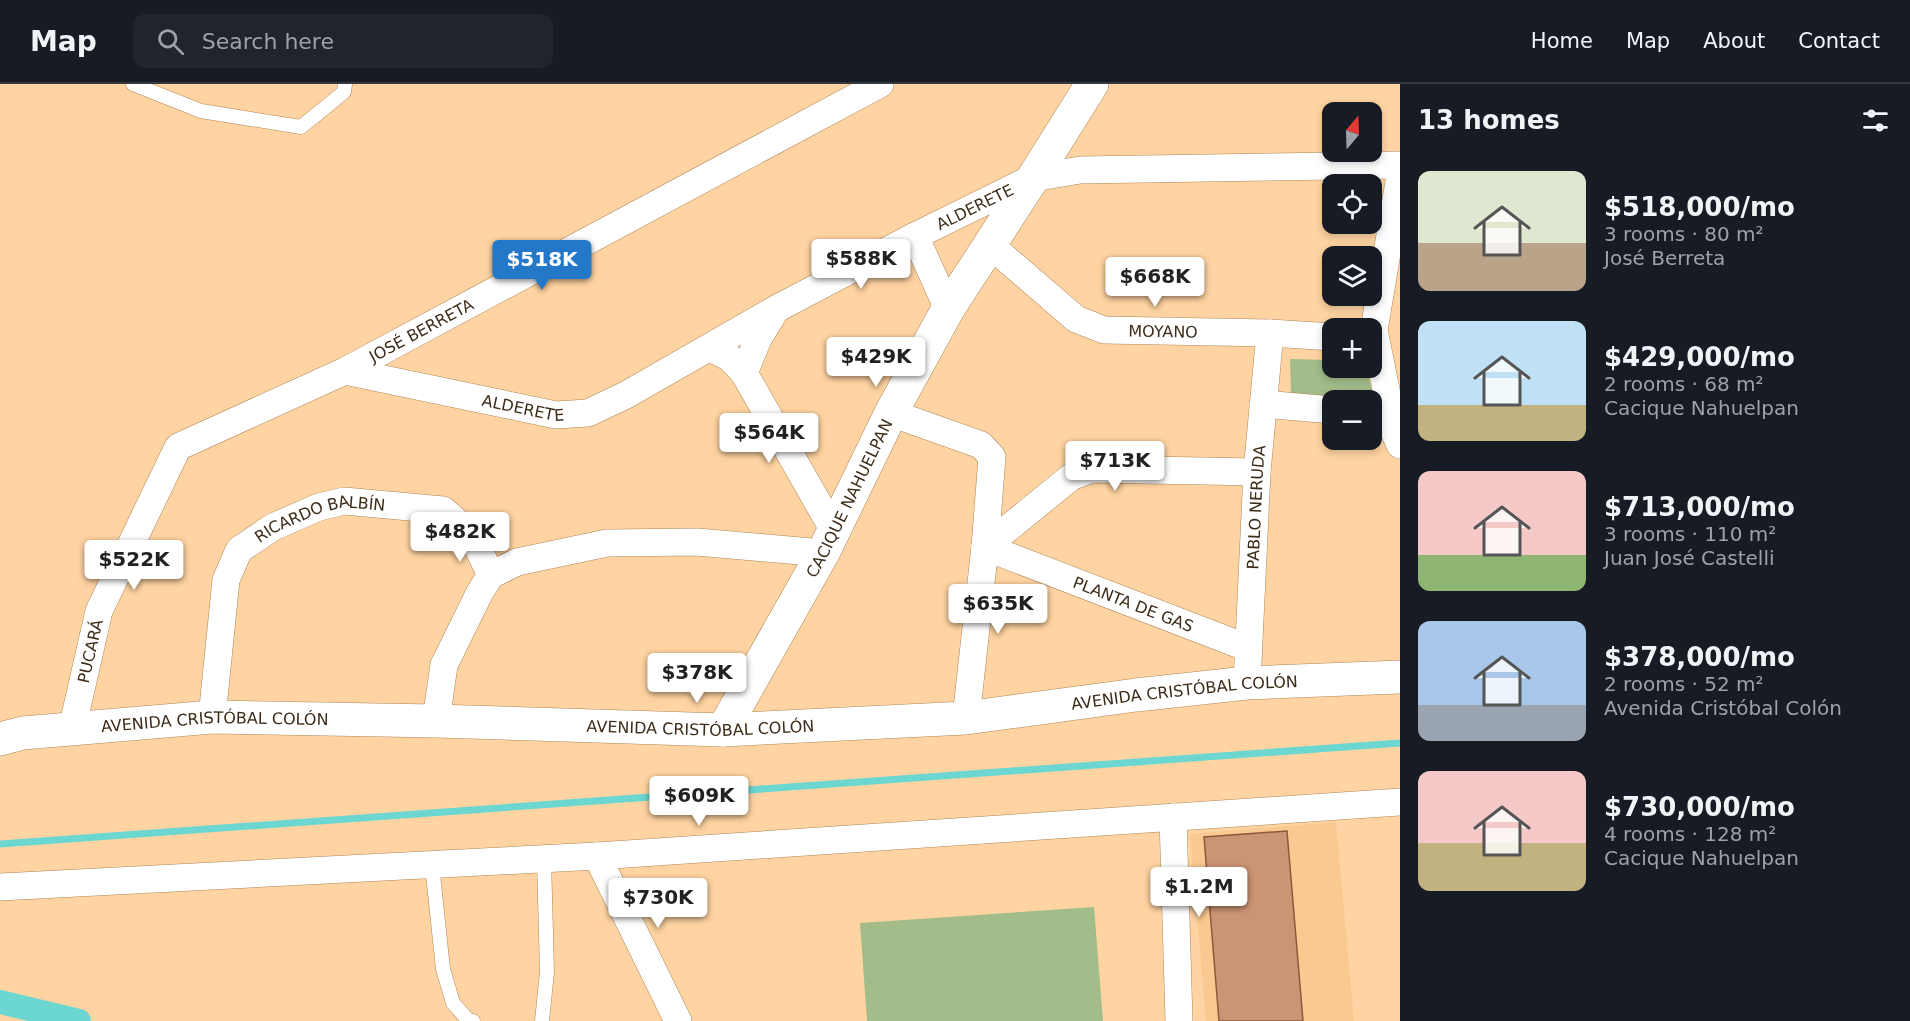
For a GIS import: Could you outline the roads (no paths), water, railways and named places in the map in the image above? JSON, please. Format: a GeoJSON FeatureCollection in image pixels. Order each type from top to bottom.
{"type":"FeatureCollection","features":[{"type":"Feature","properties":{"kind":"street","name":"JOSÉ BERRETA"},"geometry":{"type":"LineString","coordinates":[[178,447],[345,371],[880,84]]}},
{"type":"Feature","properties":{"kind":"street","name":"CACIQUE NAHUELPAN"},"geometry":{"type":"LineString","coordinates":[[723,730],[829,542],[891,413],[948,309],[1034,178],[1092,84]]}},
{"type":"Feature","properties":{"kind":"street","name":"ALDERETE"},"geometry":{"type":"LineString","coordinates":[[345,371],[556,415],[588,413],[626,395],[776,309],[915,236],[1034,178],[1080,170],[1400,165]]}},
{"type":"Feature","properties":{"kind":"street"},"geometry":{"type":"LineString","coordinates":[[1375,318],[1400,176]]}},
{"type":"Feature","properties":{"kind":"street"},"geometry":{"type":"LineString","coordinates":[[915,236],[948,309]]}},
{"type":"Feature","properties":{"kind":"street","name":"MOYANO"},"geometry":{"type":"LineString","coordinates":[[989,244],[1076,319],[1104,330],[1270,333],[1322,336]]}},
{"type":"Feature","properties":{"kind":"street"},"geometry":{"type":"LineString","coordinates":[[744,373],[758,339],[776,309]]}},
{"type":"Feature","properties":{"kind":"street"},"geometry":{"type":"LineString","coordinates":[[1382,327],[1400,320]]}},
{"type":"Feature","properties":{"kind":"street","name":"PABLO NERUDA"},"geometry":{"type":"LineString","coordinates":[[1247,683],[1257,472],[1270,333]]}},
{"type":"Feature","properties":{"kind":"street"},"geometry":{"type":"LineString","coordinates":[[436,721],[444,665],[480,592],[490,575],[517,562],[607,543],[829,542],[744,373],[730,358],[710,348]]}},
{"type":"Feature","properties":{"kind":"street"},"geometry":{"type":"LineString","coordinates":[[1382,370],[1398,439]]}},
{"type":"Feature","properties":{"kind":"street"},"geometry":{"type":"LineString","coordinates":[[1263,404],[1322,409]]}},
{"type":"Feature","properties":{"kind":"street"},"geometry":{"type":"LineString","coordinates":[[891,413],[981,445],[992,457],[985,547],[966,718]]}},
{"type":"Feature","properties":{"kind":"street"},"geometry":{"type":"LineString","coordinates":[[1382,424],[1398,439]]}},
{"type":"Feature","properties":{"kind":"street","name":"PUCARÁ"},"geometry":{"type":"LineString","coordinates":[[72,729],[99,611],[178,447]]}},
{"type":"Feature","properties":{"kind":"street"},"geometry":{"type":"LineString","coordinates":[[985,547],[1071,477],[1092,469],[1257,472]]}},
{"type":"Feature","properties":{"kind":"street","name":"RICARDO BALBÍN"},"geometry":{"type":"LineString","coordinates":[[212,717],[226,580],[239,550],[273,527],[319,507],[344,501],[443,510],[471,534],[490,575]]}},
{"type":"Feature","properties":{"kind":"street","name":"PLANTA DE GAS"},"geometry":{"type":"LineString","coordinates":[[985,547],[1248,648]]}},
{"type":"Feature","properties":{"kind":"street","name":"AVENIDA CRISTÓBAL COLÓN"},"geometry":{"type":"LineString","coordinates":[[0,739],[23,733],[212,717],[723,730],[966,718],[1136,695],[1247,683],[1400,676]]}},
{"type":"Feature","properties":{"kind":"street"},"geometry":{"type":"LineString","coordinates":[[0,887],[597,856],[1400,802]]}},
{"type":"Feature","properties":{"kind":"street"},"geometry":{"type":"LineString","coordinates":[[1173,817],[1179,1021]]}},
{"type":"Feature","properties":{"kind":"street"},"geometry":{"type":"LineString","coordinates":[[597,856],[678,1021]]}},
{"type":"Feature","properties":{"kind":"lane"},"geometry":{"type":"LineString","coordinates":[[133,84],[201,111],[301,127],[344,92],[345,84]]}},
{"type":"Feature","properties":{"kind":"lane"},"geometry":{"type":"LineString","coordinates":[[542,1021],[547,972],[544,859]]}},
{"type":"Feature","properties":{"kind":"lane"},"geometry":{"type":"LineString","coordinates":[[432,865],[443,969],[453,1003],[468,1020],[473,1021]]}},
{"type":"Feature","properties":{"kind":"waterway"},"geometry":{"type":"LineString","coordinates":[[0,844],[1400,743]]}},
{"type":"Feature","properties":{"kind":"waterway"},"geometry":{"type":"LineString","coordinates":[[0,1002],[79,1021]]}}]}
